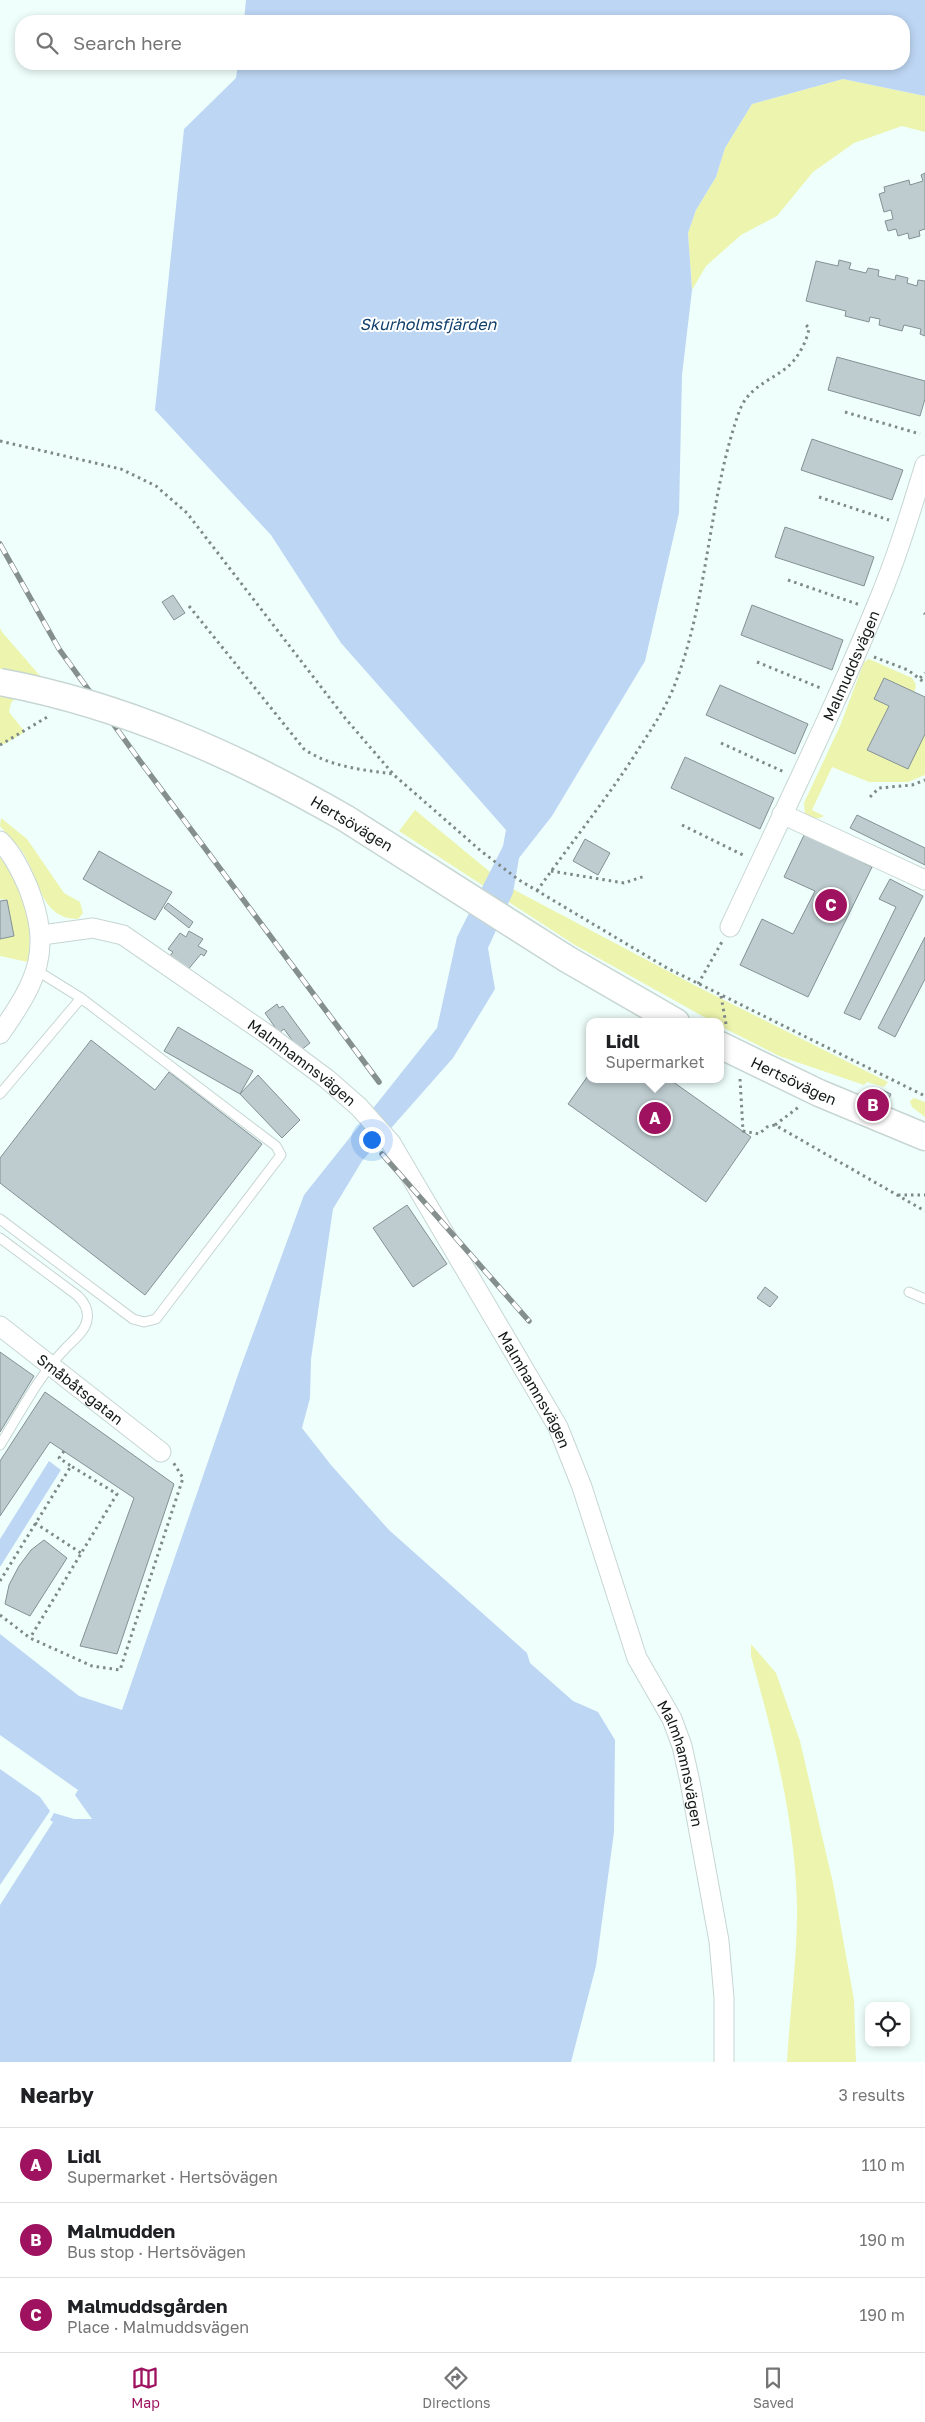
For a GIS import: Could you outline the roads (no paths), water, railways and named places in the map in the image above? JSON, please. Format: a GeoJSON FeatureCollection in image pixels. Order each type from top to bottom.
{"type":"FeatureCollection","features":[{"type":"Feature","properties":{"kind":"main road","name":"Hertsövägen"},"geometry":{"type":"LineString","coordinates":[[0,682],[96,706],[178,735],[241,762],[345,818],[604,981],[669,1018]]}},
{"type":"Feature","properties":{"kind":"main road","name":"Hertsövägen"},"geometry":{"type":"LineString","coordinates":[[724,1047],[820,1092],[925,1137]]}},
{"type":"Feature","properties":{"kind":"street","name":"Malmuddsvägen"},"geometry":{"type":"LineString","coordinates":[[730,927],[782,814],[819,741],[917,515],[925,465]]}},
{"type":"Feature","properties":{"kind":"street"},"geometry":{"type":"LineString","coordinates":[[782,814],[925,880]]}},
{"type":"Feature","properties":{"kind":"street"},"geometry":{"type":"LineString","coordinates":[[0,842],[15,860],[24,877],[42,935],[36,970],[22,1003],[0,1034]]}},
{"type":"Feature","properties":{"kind":"street","name":"Malmhamnsvägen"},"geometry":{"type":"LineString","coordinates":[[42,935],[93,928],[123,936],[268,1035],[327,1079],[360,1107],[391,1142],[558,1427],[582,1487],[637,1658],[672,1719],[682,1746],[719,1941],[724,1998],[724,2062]]}},
{"type":"Feature","properties":{"kind":"street","name":"Småbåtsgatan"},"geometry":{"type":"LineString","coordinates":[[0,1326],[161,1452]]}},
{"type":"Feature","properties":{"kind":"lane"},"geometry":{"type":"LineString","coordinates":[[0,1219],[133,1319],[144,1322],[156,1319],[281,1155],[276,1146],[81,998],[36,970]]}},
{"type":"Feature","properties":{"kind":"lane"},"geometry":{"type":"LineString","coordinates":[[0,1094],[81,998]]}},
{"type":"Feature","properties":{"kind":"lane"},"geometry":{"type":"LineString","coordinates":[[0,1238],[85,1303],[87,1320],[84,1329],[50,1364],[0,1445]]}},
{"type":"Feature","properties":{"kind":"lane"},"geometry":{"type":"LineString","coordinates":[[909,1292],[925,1299]]}},
{"type":"Feature","properties":{"kind":"water","name":"Skurholmsfjärden"},"geometry":{"type":"Polygon","coordinates":[[[246,0],[925,0],[925,96],[843,79],[752,104],[725,148],[716,177],[696,210],[688,233],[692,290],[682,375],[679,513],[645,661],[552,816],[519,858],[513,893],[488,948],[495,989],[453,1058],[362,1161],[333,1209],[311,1359],[310,1398],[302,1428],[331,1465],[389,1530],[527,1653],[530,1663],[573,1701],[598,1712],[615,1740],[614,1832],[596,1966],[571,2062],[0,2062],[0,1634],[79,1696],[122,1710],[240,1369],[304,1195],[437,1028],[457,937],[503,846],[506,830],[341,643],[271,535],[155,410],[184,129],[236,78],[237,70],[910,70],[910,15],[245,15],[246,0]]]}},
{"type":"Feature","properties":{"kind":"water"},"geometry":{"type":"Polygon","coordinates":[[[49,1461],[61,1470],[0,1567],[0,1539],[49,1461]]]}},
{"type":"Feature","properties":{"kind":"railway"},"geometry":{"type":"LineString","coordinates":[[0,544],[59,649],[379,1082]]}},
{"type":"Feature","properties":{"kind":"railway"},"geometry":{"type":"LineString","coordinates":[[382,1154],[529,1321]]}},
{"type":"Feature","properties":{"kind":"place","name":"Malmuddsgården"},"geometry":{"type":"Point","coordinates":[831,905]}},
{"type":"Feature","properties":{"kind":"place","name":"Malmudden"},"geometry":{"type":"Point","coordinates":[873,1105]}},
{"type":"Feature","properties":{"kind":"place","name":"Lidl"},"geometry":{"type":"Point","coordinates":[655,1118]}}]}
